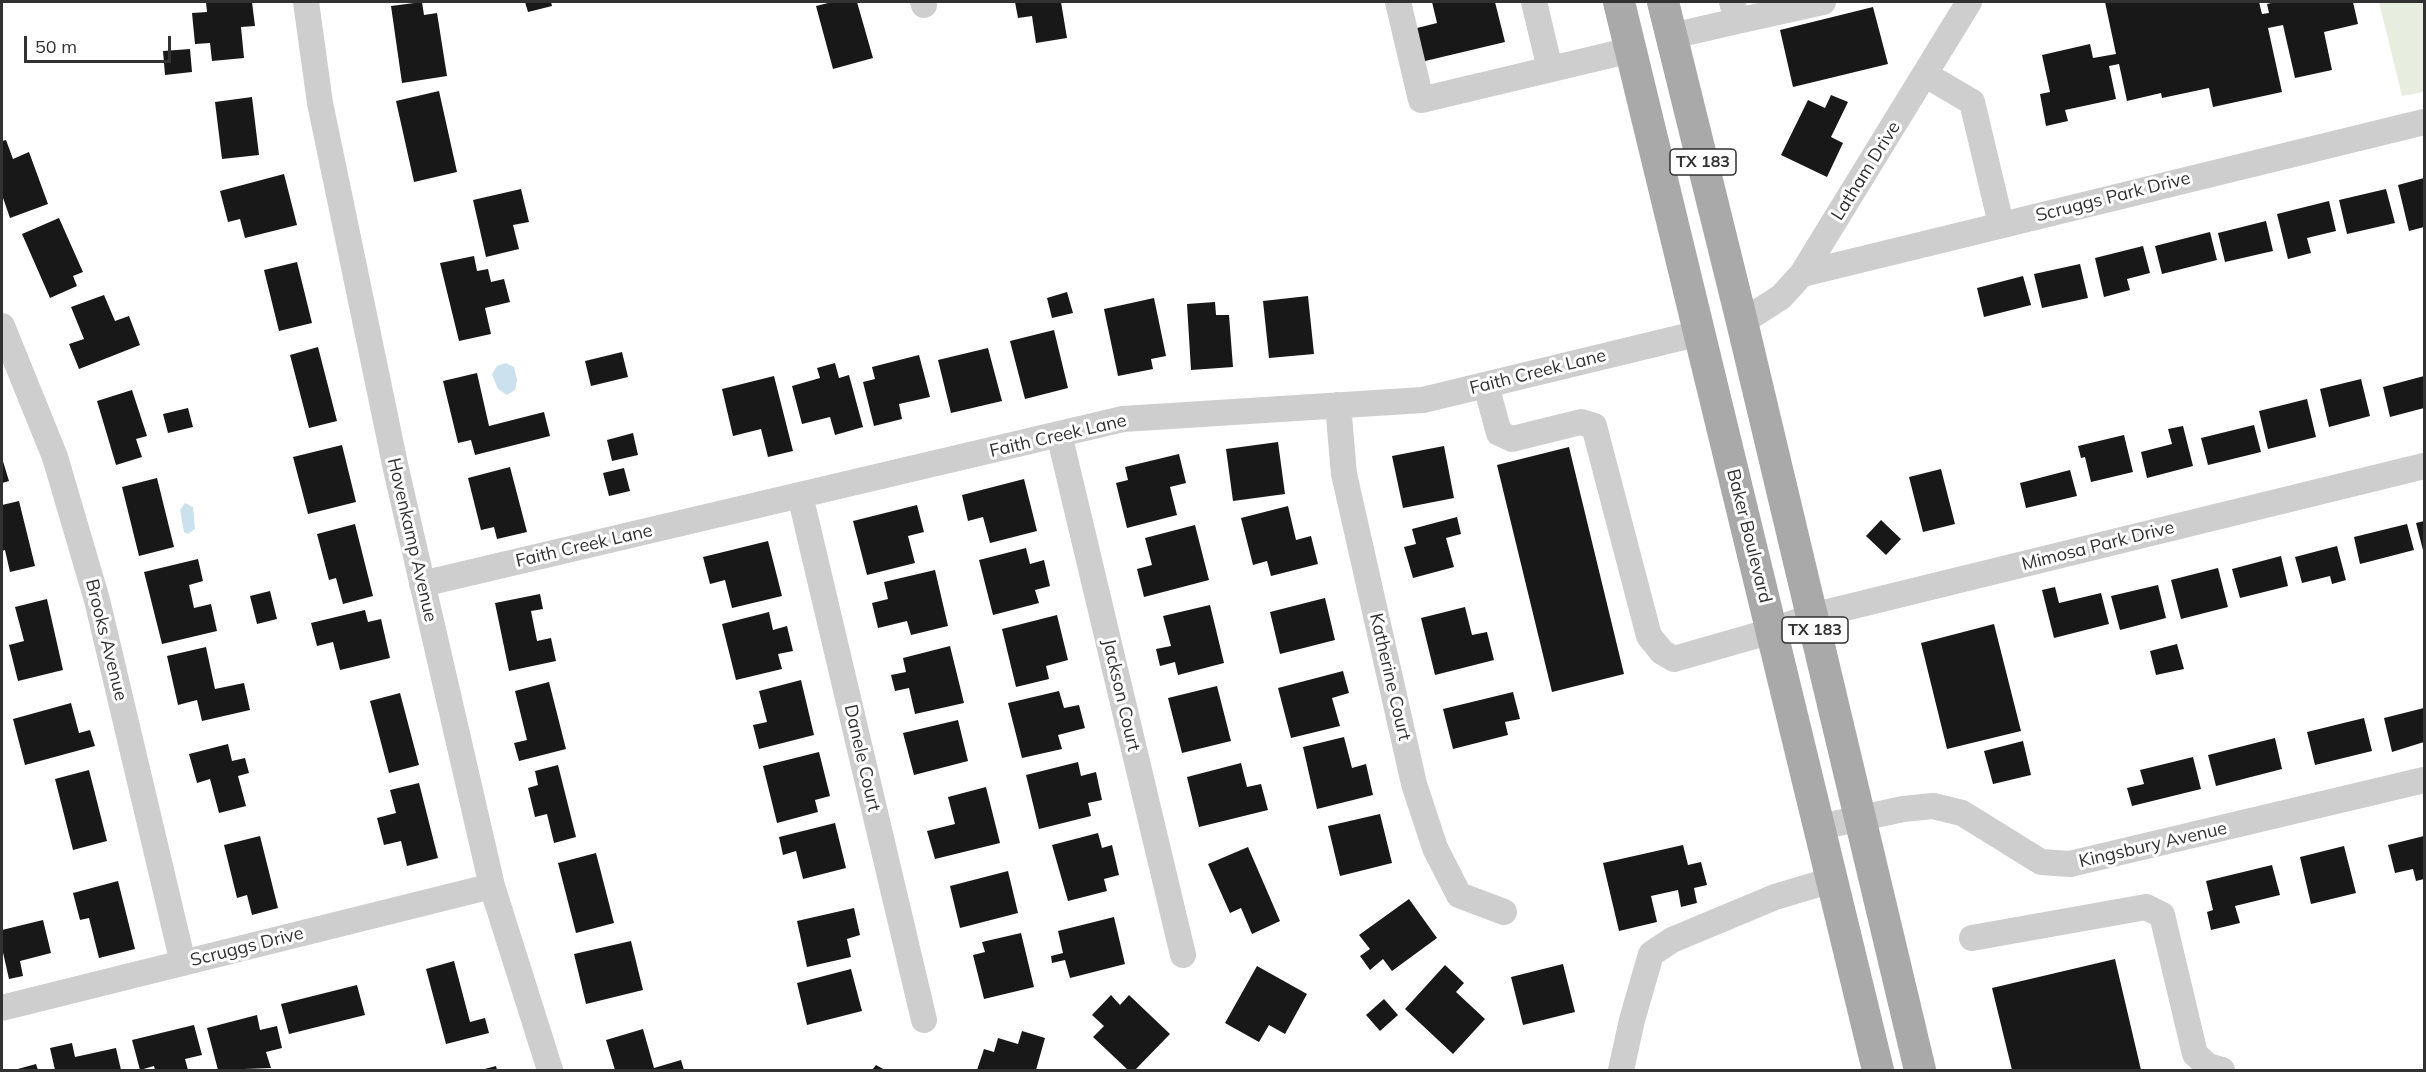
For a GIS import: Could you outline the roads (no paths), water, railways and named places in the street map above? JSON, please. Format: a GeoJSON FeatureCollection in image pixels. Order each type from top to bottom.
{"type":"FeatureCollection","features":[{"type":"Feature","properties":{"kind":"main road","name":"Baker Boulevard"},"geometry":{"type":"LineString","coordinates":[[1619,2],[1878,1071]]}},
{"type":"Feature","properties":{"kind":"main road","name":"TX 183"},"geometry":{"type":"LineString","coordinates":[[1663,2],[1742,322],[1920,1071]]}},
{"type":"Feature","properties":{"kind":"main road"},"geometry":{"type":"LineString","coordinates":[[1700,333],[1742,322]]}},
{"type":"Feature","properties":{"kind":"street","name":"Hovenkamp Avenue"},"geometry":{"type":"LineString","coordinates":[[306,2],[320,102],[375,379],[492,886],[550,1071]]}},
{"type":"Feature","properties":{"kind":"street"},"geometry":{"type":"LineString","coordinates":[[1398,2],[1422,100],[1630,50]]}},
{"type":"Feature","properties":{"kind":"street"},"geometry":{"type":"LineString","coordinates":[[1534,2],[1550,69]]}},
{"type":"Feature","properties":{"kind":"street"},"geometry":{"type":"LineString","coordinates":[[1672,36],[1734,11],[1823,2]]}},
{"type":"Feature","properties":{"kind":"street","name":"Latham Drive"},"geometry":{"type":"LineString","coordinates":[[1742,322],[1781,297],[1802,273],[1969,2]]}},
{"type":"Feature","properties":{"kind":"street"},"geometry":{"type":"LineString","coordinates":[[1926,75],[1972,102],[2001,224]]}},
{"type":"Feature","properties":{"kind":"street","name":"Scruggs Park Drive"},"geometry":{"type":"LineString","coordinates":[[1802,273],[2424,122]]}},
{"type":"Feature","properties":{"kind":"street","name":"Brooks Avenue"},"geometry":{"type":"LineString","coordinates":[[2,326],[55,457],[97,600],[183,963]]}},
{"type":"Feature","properties":{"kind":"street","name":"Faith Creek Lane"},"geometry":{"type":"LineString","coordinates":[[422,584],[1123,419],[1423,400],[1700,333]]}},
{"type":"Feature","properties":{"kind":"street","name":"Mimosa Park Drive"},"geometry":{"type":"LineString","coordinates":[[1486,385],[1499,433],[1512,439],[1581,422],[1594,426],[1649,636],[1662,652],[1674,659],[1772,631],[1812,616],[2424,466]]}},
{"type":"Feature","properties":{"kind":"street","name":"Katherine Court"},"geometry":{"type":"LineString","coordinates":[[1338,405],[1344,474],[1414,784],[1435,848],[1459,895],[1504,912]]}},
{"type":"Feature","properties":{"kind":"street","name":"Jackson Court"},"geometry":{"type":"LineString","coordinates":[[1059,434],[1183,955]]}},
{"type":"Feature","properties":{"kind":"street","name":"Danele Court"},"geometry":{"type":"LineString","coordinates":[[800,495],[924,1020]]}},
{"type":"Feature","properties":{"kind":"street","name":"Kingsbury Avenue"},"geometry":{"type":"LineString","coordinates":[[1820,827],[1903,809],[1933,806],[1962,813],[2041,862],[2070,864],[2424,780]]}},
{"type":"Feature","properties":{"kind":"street"},"geometry":{"type":"LineString","coordinates":[[1621,1071],[1632,1020],[1652,954],[1672,940],[1774,897],[1832,880]]}},
{"type":"Feature","properties":{"kind":"street","name":"Scruggs Drive"},"geometry":{"type":"LineString","coordinates":[[2,1008],[492,886]]}},
{"type":"Feature","properties":{"kind":"street"},"geometry":{"type":"LineString","coordinates":[[1972,938],[2146,907],[2162,915],[2195,1054],[2208,1066],[2222,1071]]}},
{"type":"Feature","properties":{"kind":"water"},"geometry":{"type":"Polygon","coordinates":[[[506,363],[514,367],[517,380],[515,390],[507,395],[498,389],[492,374],[497,366],[506,363]]]}},
{"type":"Feature","properties":{"kind":"water"},"geometry":{"type":"Polygon","coordinates":[[[185,503],[193,507],[195,529],[188,534],[184,532],[180,510],[185,503]]]}}]}
